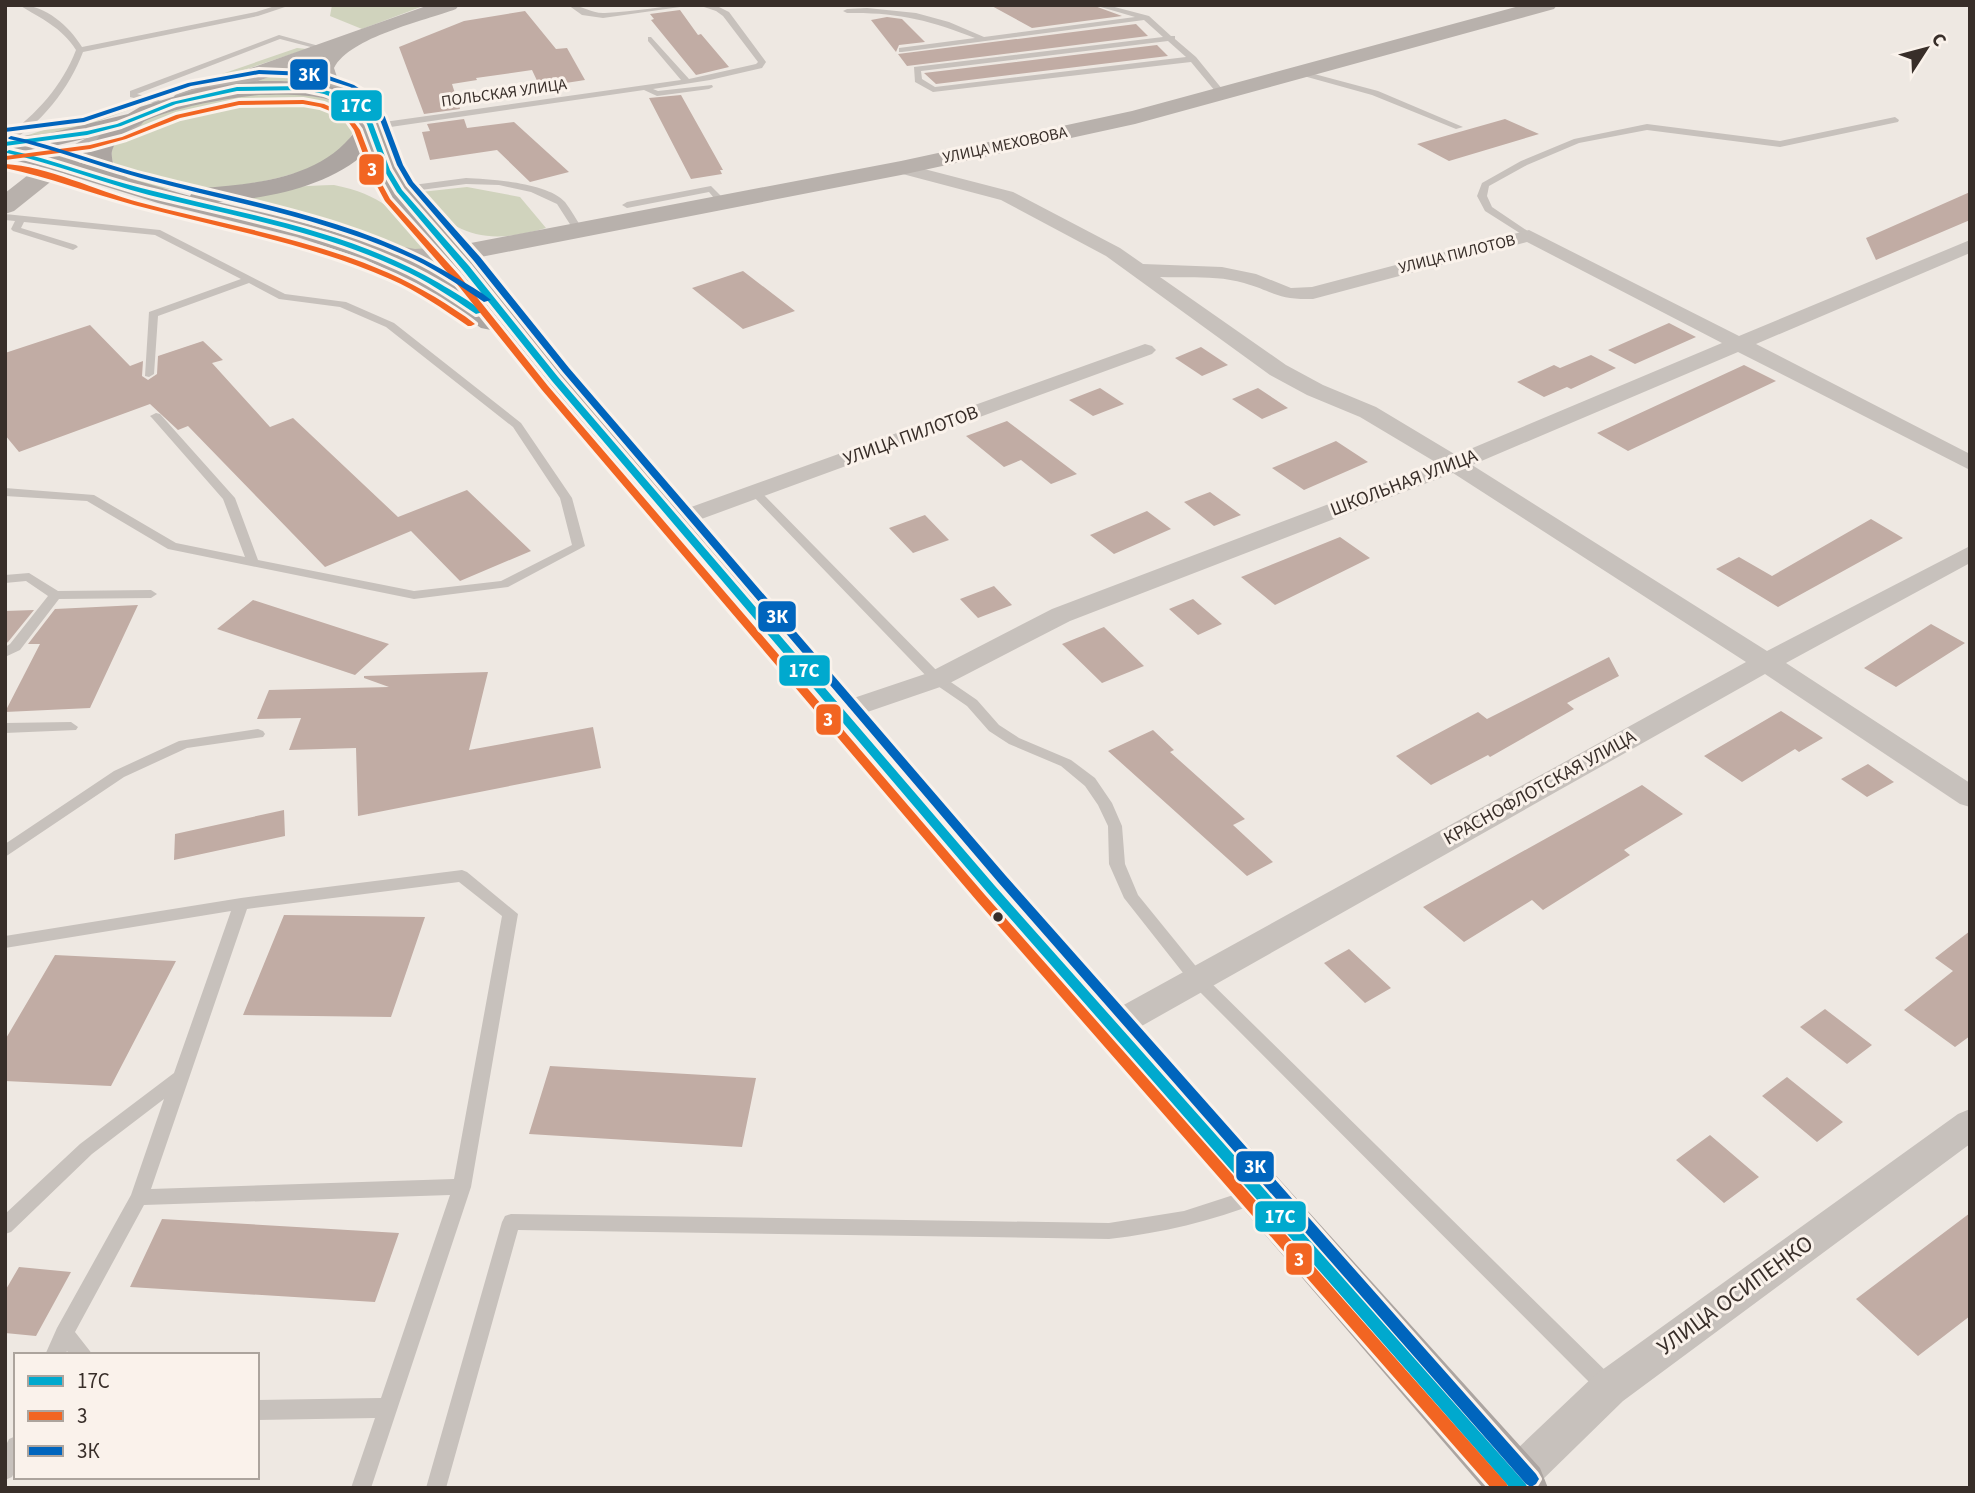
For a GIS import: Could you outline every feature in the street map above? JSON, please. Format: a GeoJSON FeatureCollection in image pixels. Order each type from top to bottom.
{"type":"FeatureCollection","features":[{"type":"Feature","properties":{"kind":"main road"},"geometry":{"type":"LineString","coordinates":[[5,142],[50,140],[133,120],[174,103],[221,92],[260,88],[312,90],[340,96],[365,113],[388,174],[398,190],[455,254],[565,390],[837,713],[1516,1484]]}},
{"type":"Feature","properties":{"kind":"main road"},"geometry":{"type":"LineString","coordinates":[[119,183],[102,170],[99,154],[109,137],[133,120]]}},
{"type":"Feature","properties":{"kind":"main road"},"geometry":{"type":"LineString","coordinates":[[147,192],[212,195],[283,184],[339,161],[362,143],[370,127]]}},
{"type":"Feature","properties":{"kind":"main road"},"geometry":{"type":"LineString","coordinates":[[5,151],[60,162],[147,192],[342,243],[404,266],[453,293],[494,324],[565,390]]}},
{"type":"Feature","properties":{"kind":"street"},"geometry":{"type":"LineString","coordinates":[[174,103],[449,5]]}},
{"type":"Feature","properties":{"kind":"street","name":"УЛИЦА МЕХОВОВА"},"geometry":{"type":"LineString","coordinates":[[342,243],[415,257],[455,254],[901,168],[1135,117],[1548,5]]}},
{"type":"Feature","properties":{"kind":"street"},"geometry":{"type":"LineString","coordinates":[[340,96],[327,82],[323,68],[329,57],[353,39]]}},
{"type":"Feature","properties":{"kind":"street"},"geometry":{"type":"LineString","coordinates":[[13,212],[60,162],[133,120]]}},
{"type":"Feature","properties":{"kind":"street"},"geometry":{"type":"LineString","coordinates":[[901,168],[1007,196],[1065,225],[1140,270],[1278,370],[1315,390],[1368,412],[1455,464],[1766,662],[1970,797]]}},
{"type":"Feature","properties":{"kind":"street"},"geometry":{"type":"LineString","coordinates":[[1529,236],[1970,463]]}},
{"type":"Feature","properties":{"kind":"street","name":"УЛИЦА ПИЛОТОВ"},"geometry":{"type":"LineString","coordinates":[[1140,270],[1181,274],[1222,272],[1249,278],[1288,294],[1313,293],[1529,236]]}},
{"type":"Feature","properties":{"kind":"street","name":"ШКОЛЬНАЯ УЛИЦА"},"geometry":{"type":"LineString","coordinates":[[837,713],[937,679],[1060,615],[1455,464],[1970,246]]}},
{"type":"Feature","properties":{"kind":"street","name":"УЛИЦА ПИЛОТОВ"},"geometry":{"type":"LineString","coordinates":[[677,520],[1145,350]]}},
{"type":"Feature","properties":{"kind":"street","name":"КРАСНОФЛОТСКАЯ УЛИЦА"},"geometry":{"type":"LineString","coordinates":[[1112,1027],[1766,662],[1970,553]]}},
{"type":"Feature","properties":{"kind":"street","name":"УЛИЦА ОСИПЕНКО"},"geometry":{"type":"LineString","coordinates":[[1516,1484],[1609,1388],[1970,1124]]}},
{"type":"Feature","properties":{"kind":"lane"},"geometry":{"type":"LineString","coordinates":[[5,142],[32,123],[74,70],[80,50],[61,26],[41,12],[23,5]]}},
{"type":"Feature","properties":{"kind":"lane"},"geometry":{"type":"LineString","coordinates":[[80,50],[258,14],[286,5]]}},
{"type":"Feature","properties":{"kind":"lane"},"geometry":{"type":"LineString","coordinates":[[572,5],[585,13],[603,16],[690,5]]}},
{"type":"Feature","properties":{"kind":"lane","name":"ПОЛЬСКАЯ УЛИЦА"},"geometry":{"type":"LineString","coordinates":[[370,127],[735,74],[759,66],[762,61],[726,14],[719,9],[702,5]]}},
{"type":"Feature","properties":{"kind":"lane"},"geometry":{"type":"LineString","coordinates":[[1098,5],[1146,18],[1172,38],[1223,94]]}},
{"type":"Feature","properties":{"kind":"lane"},"geometry":{"type":"LineString","coordinates":[[847,11],[885,9],[919,14],[984,39]]}},
{"type":"Feature","properties":{"kind":"lane"},"geometry":{"type":"LineString","coordinates":[[902,50],[1146,18]]}},
{"type":"Feature","properties":{"kind":"lane"},"geometry":{"type":"LineString","coordinates":[[174,103],[134,97],[133,93],[279,37],[326,49]]}},
{"type":"Feature","properties":{"kind":"lane"},"geometry":{"type":"LineString","coordinates":[[1172,38],[917,69],[918,80],[933,90],[1193,59]]}},
{"type":"Feature","properties":{"kind":"lane"},"geometry":{"type":"LineString","coordinates":[[651,39],[686,80]]}},
{"type":"Feature","properties":{"kind":"lane"},"geometry":{"type":"LineString","coordinates":[[1303,72],[1375,93],[1459,127]]}},
{"type":"Feature","properties":{"kind":"lane"},"geometry":{"type":"LineString","coordinates":[[643,86],[657,94],[709,87]]}},
{"type":"Feature","properties":{"kind":"lane"},"geometry":{"type":"LineString","coordinates":[[1529,236],[1489,209],[1482,196],[1485,185],[1524,163],[1577,141],[1647,127],[1780,144],[1895,120]]}},
{"type":"Feature","properties":{"kind":"lane"},"geometry":{"type":"LineString","coordinates":[[398,190],[466,181],[499,182],[534,190],[560,202],[578,230]]}},
{"type":"Feature","properties":{"kind":"lane"},"geometry":{"type":"LineString","coordinates":[[627,205],[711,189],[722,202]]}},
{"type":"Feature","properties":{"kind":"lane"},"geometry":{"type":"LineString","coordinates":[[13,212],[16,229],[73,247]]}},
{"type":"Feature","properties":{"kind":"lane"},"geometry":{"type":"LineString","coordinates":[[5,217],[13,212],[157,232],[283,297],[342,304],[390,325],[517,425],[566,498],[579,546],[504,584],[414,594],[172,546],[90,498],[5,492]]}},
{"type":"Feature","properties":{"kind":"lane"},"geometry":{"type":"LineString","coordinates":[[149,374],[153,314],[251,279]]}},
{"type":"Feature","properties":{"kind":"lane"},"geometry":{"type":"LineString","coordinates":[[156,416],[229,498],[253,562]]}},
{"type":"Feature","properties":{"kind":"lane"},"geometry":{"type":"LineString","coordinates":[[756,493],[937,679],[972,703],[994,728],[1014,741],[1066,763],[1090,782],[1105,803],[1115,825],[1117,864],[1132,898],[1197,979],[1609,1388]]}},
{"type":"Feature","properties":{"kind":"lane"},"geometry":{"type":"LineString","coordinates":[[5,579],[29,576],[55,595],[150,594]]}},
{"type":"Feature","properties":{"kind":"lane"},"geometry":{"type":"LineString","coordinates":[[5,653],[15,647],[55,595]]}},
{"type":"Feature","properties":{"kind":"lane"},"geometry":{"type":"LineString","coordinates":[[5,728],[71,727]]}},
{"type":"Feature","properties":{"kind":"lane"},"geometry":{"type":"LineString","coordinates":[[5,852],[119,774],[184,744],[258,734]]}},
{"type":"Feature","properties":{"kind":"lane"},"geometry":{"type":"LineString","coordinates":[[5,942],[241,904],[462,876],[510,914],[462,1187],[361,1488]]}},
{"type":"Feature","properties":{"kind":"lane"},"geometry":{"type":"LineString","coordinates":[[56,1353],[139,1197],[241,904]]}},
{"type":"Feature","properties":{"kind":"lane"},"geometry":{"type":"LineString","coordinates":[[5,1226],[86,1149],[181,1077]]}},
{"type":"Feature","properties":{"kind":"lane"},"geometry":{"type":"LineString","coordinates":[[139,1197],[462,1187]]}},
{"type":"Feature","properties":{"kind":"lane"},"geometry":{"type":"LineString","coordinates":[[436,1488],[511,1222],[1109,1231],[1161,1226],[1214,1213],[1260,1194]]}},
{"type":"Feature","properties":{"kind":"lane"},"geometry":{"type":"LineString","coordinates":[[64,1334],[81,1353]]}},
{"type":"Feature","properties":{"kind":"lane"},"geometry":{"type":"LineString","coordinates":[[259,1410],[386,1408]]}},
{"type":"Feature","properties":{"kind":"lane"},"geometry":{"type":"LineString","coordinates":[[5,1470],[14,1450]]}},
{"type":"Feature","properties":{"kind":"green space"},"geometry":{"type":"Polygon","coordinates":[[[332,5],[426,5],[362,29],[330,16],[332,5]]]}},
{"type":"Feature","properties":{"kind":"green space"},"geometry":{"type":"Polygon","coordinates":[[[297,48],[307,49],[159,98],[152,98],[297,48]]]}},
{"type":"Feature","properties":{"kind":"green space"},"geometry":{"type":"Polygon","coordinates":[[[318,59],[312,81],[250,84],[318,59]]]}},
{"type":"Feature","properties":{"kind":"green space"},"geometry":{"type":"Polygon","coordinates":[[[247,93],[303,95],[341,105],[354,121],[349,140],[325,161],[306,169],[248,184],[214,188],[181,190],[151,186],[128,178],[114,164],[113,148],[123,135],[141,123],[189,106],[247,93]]]}},
{"type":"Feature","properties":{"kind":"green space"},"geometry":{"type":"Polygon","coordinates":[[[124,104],[142,105],[74,130],[19,138],[124,104]]]}},
{"type":"Feature","properties":{"kind":"green space"},"geometry":{"type":"Polygon","coordinates":[[[334,185],[376,199],[429,241],[430,246],[415,251],[398,250],[368,238],[243,201],[275,190],[334,185]]]}},
{"type":"Feature","properties":{"kind":"green space"},"geometry":{"type":"Polygon","coordinates":[[[467,187],[520,197],[546,228],[509,236],[476,234],[447,220],[421,192],[467,187]]]}},
{"type":"Feature","properties":{"kind":"building"},"geometry":{"type":"Polygon","coordinates":[[[990,5],[1092,5],[1122,16],[1032,28],[990,5]]]}},
{"type":"Feature","properties":{"kind":"building"},"geometry":{"type":"Polygon","coordinates":[[[680,10],[698,35],[701,34],[729,67],[696,75],[651,20],[654,19],[650,14],[680,10]]]}},
{"type":"Feature","properties":{"kind":"building"},"geometry":{"type":"Polygon","coordinates":[[[525,11],[556,49],[567,48],[585,80],[540,87],[532,70],[476,78],[477,80],[452,84],[460,109],[424,114],[399,47],[464,21],[525,11]]]}},
{"type":"Feature","properties":{"kind":"building"},"geometry":{"type":"Polygon","coordinates":[[[887,17],[902,19],[925,42],[899,45],[896,52],[871,20],[887,17]]]}},
{"type":"Feature","properties":{"kind":"building"},"geometry":{"type":"Polygon","coordinates":[[[1136,24],[1148,36],[907,66],[898,54],[1136,24]]]}},
{"type":"Feature","properties":{"kind":"building"},"geometry":{"type":"Polygon","coordinates":[[[1157,45],[1168,56],[936,84],[924,73],[1157,45]]]}},
{"type":"Feature","properties":{"kind":"building"},"geometry":{"type":"Polygon","coordinates":[[[681,95],[723,170],[720,170],[722,174],[691,179],[649,98],[681,95]]]}},
{"type":"Feature","properties":{"kind":"building"},"geometry":{"type":"Polygon","coordinates":[[[464,119],[467,128],[514,122],[569,172],[530,182],[497,150],[430,160],[422,132],[430,131],[427,124],[464,119]]]}},
{"type":"Feature","properties":{"kind":"building"},"geometry":{"type":"Polygon","coordinates":[[[1505,119],[1539,134],[1449,161],[1417,144],[1505,119]]]}},
{"type":"Feature","properties":{"kind":"building"},"geometry":{"type":"Polygon","coordinates":[[[1970,192],[1970,220],[1876,260],[1866,238],[1970,192]]]}},
{"type":"Feature","properties":{"kind":"building"},"geometry":{"type":"Polygon","coordinates":[[[743,271],[795,311],[743,329],[692,288],[743,271]]]}},
{"type":"Feature","properties":{"kind":"building"},"geometry":{"type":"Polygon","coordinates":[[[1669,323],[1696,337],[1635,364],[1608,350],[1669,323]]]}},
{"type":"Feature","properties":{"kind":"building"},"geometry":{"type":"Polygon","coordinates":[[[90,325],[130,366],[143,361],[142,376],[148,380],[157,374],[158,356],[203,341],[223,360],[212,363],[270,427],[293,418],[398,517],[467,490],[531,551],[460,581],[411,531],[325,567],[188,426],[178,430],[150,404],[19,452],[5,435],[5,353],[90,325]]]}},
{"type":"Feature","properties":{"kind":"building"},"geometry":{"type":"Polygon","coordinates":[[[1201,347],[1228,365],[1202,376],[1175,358],[1201,347]]]}},
{"type":"Feature","properties":{"kind":"building"},"geometry":{"type":"Polygon","coordinates":[[[1591,355],[1616,368],[1571,389],[1567,387],[1544,397],[1517,382],[1554,365],[1560,368],[1591,355]]]}},
{"type":"Feature","properties":{"kind":"building"},"geometry":{"type":"Polygon","coordinates":[[[1744,365],[1776,381],[1628,451],[1597,433],[1744,365]]]}},
{"type":"Feature","properties":{"kind":"building"},"geometry":{"type":"Polygon","coordinates":[[[1100,388],[1124,404],[1093,416],[1069,400],[1100,388]]]}},
{"type":"Feature","properties":{"kind":"building"},"geometry":{"type":"Polygon","coordinates":[[[1258,388],[1288,408],[1262,419],[1232,399],[1258,388]]]}},
{"type":"Feature","properties":{"kind":"building"},"geometry":{"type":"Polygon","coordinates":[[[1007,421],[1077,474],[1051,484],[1021,460],[1004,467],[966,436],[1007,421]]]}},
{"type":"Feature","properties":{"kind":"building"},"geometry":{"type":"Polygon","coordinates":[[[1336,441],[1368,462],[1304,490],[1272,468],[1336,441]]]}},
{"type":"Feature","properties":{"kind":"building"},"geometry":{"type":"Polygon","coordinates":[[[1210,492],[1241,515],[1214,526],[1184,502],[1210,492]]]}},
{"type":"Feature","properties":{"kind":"building"},"geometry":{"type":"Polygon","coordinates":[[[1147,511],[1171,529],[1114,554],[1090,535],[1147,511]]]}},
{"type":"Feature","properties":{"kind":"building"},"geometry":{"type":"Polygon","coordinates":[[[925,515],[949,540],[913,553],[889,528],[925,515]]]}},
{"type":"Feature","properties":{"kind":"building"},"geometry":{"type":"Polygon","coordinates":[[[1871,519],[1903,538],[1778,607],[1716,569],[1739,557],[1772,576],[1871,519]]]}},
{"type":"Feature","properties":{"kind":"building"},"geometry":{"type":"Polygon","coordinates":[[[1340,537],[1370,558],[1275,605],[1241,577],[1340,537]]]}},
{"type":"Feature","properties":{"kind":"building"},"geometry":{"type":"Polygon","coordinates":[[[994,586],[1012,605],[978,618],[960,599],[994,586]]]}},
{"type":"Feature","properties":{"kind":"building"},"geometry":{"type":"Polygon","coordinates":[[[1193,599],[1222,624],[1198,635],[1169,609],[1193,599]]]}},
{"type":"Feature","properties":{"kind":"building"},"geometry":{"type":"Polygon","coordinates":[[[253,600],[389,644],[355,675],[217,629],[253,600]]]}},
{"type":"Feature","properties":{"kind":"building"},"geometry":{"type":"Polygon","coordinates":[[[138,605],[90,708],[5,712],[40,644],[28,644],[55,609],[138,605]]]}},
{"type":"Feature","properties":{"kind":"building"},"geometry":{"type":"Polygon","coordinates":[[[34,610],[8,642],[5,644],[5,611],[34,610]]]}},
{"type":"Feature","properties":{"kind":"building"},"geometry":{"type":"Polygon","coordinates":[[[1931,624],[1965,643],[1896,687],[1864,668],[1931,624]]]}},
{"type":"Feature","properties":{"kind":"building"},"geometry":{"type":"Polygon","coordinates":[[[1104,627],[1144,666],[1102,683],[1062,644],[1104,627]]]}},
{"type":"Feature","properties":{"kind":"building"},"geometry":{"type":"Polygon","coordinates":[[[1609,657],[1619,676],[1567,703],[1574,709],[1490,757],[1488,755],[1431,785],[1396,756],[1478,712],[1487,719],[1609,657]]]}},
{"type":"Feature","properties":{"kind":"building"},"geometry":{"type":"Polygon","coordinates":[[[488,672],[469,750],[593,727],[601,768],[358,816],[356,748],[289,750],[301,718],[257,719],[269,690],[389,687],[364,676],[488,672]]]}},
{"type":"Feature","properties":{"kind":"building"},"geometry":{"type":"Polygon","coordinates":[[[1781,711],[1823,738],[1799,752],[1795,749],[1742,782],[1704,756],[1781,711]]]}},
{"type":"Feature","properties":{"kind":"building"},"geometry":{"type":"Polygon","coordinates":[[[1153,730],[1174,750],[1170,752],[1245,819],[1233,825],[1273,862],[1247,876],[1108,751],[1153,730]]]}},
{"type":"Feature","properties":{"kind":"building"},"geometry":{"type":"Polygon","coordinates":[[[1868,764],[1894,782],[1867,797],[1841,779],[1868,764]]]}},
{"type":"Feature","properties":{"kind":"building"},"geometry":{"type":"Polygon","coordinates":[[[1642,785],[1683,814],[1624,850],[1630,855],[1543,910],[1532,900],[1464,942],[1423,907],[1642,785]]]}},
{"type":"Feature","properties":{"kind":"building"},"geometry":{"type":"Polygon","coordinates":[[[284,810],[285,836],[174,860],[175,834],[284,810]]]}},
{"type":"Feature","properties":{"kind":"building"},"geometry":{"type":"Polygon","coordinates":[[[284,915],[425,917],[391,1017],[243,1015],[284,915]]]}},
{"type":"Feature","properties":{"kind":"building"},"geometry":{"type":"Polygon","coordinates":[[[1970,931],[1970,1036],[1955,1047],[1904,1010],[1953,971],[1935,958],[1970,931]]]}},
{"type":"Feature","properties":{"kind":"building"},"geometry":{"type":"Polygon","coordinates":[[[1349,949],[1391,988],[1365,1003],[1324,963],[1349,949]]]}},
{"type":"Feature","properties":{"kind":"building"},"geometry":{"type":"Polygon","coordinates":[[[55,955],[176,961],[111,1086],[5,1081],[5,1040],[55,955]]]}},
{"type":"Feature","properties":{"kind":"building"},"geometry":{"type":"Polygon","coordinates":[[[1825,1009],[1872,1045],[1847,1064],[1800,1027],[1825,1009]]]}},
{"type":"Feature","properties":{"kind":"building"},"geometry":{"type":"Polygon","coordinates":[[[550,1066],[756,1078],[742,1147],[529,1134],[550,1066]]]}},
{"type":"Feature","properties":{"kind":"building"},"geometry":{"type":"Polygon","coordinates":[[[1787,1077],[1843,1122],[1817,1142],[1762,1096],[1787,1077]]]}},
{"type":"Feature","properties":{"kind":"building"},"geometry":{"type":"Polygon","coordinates":[[[1710,1135],[1759,1177],[1724,1203],[1676,1160],[1710,1135]]]}},
{"type":"Feature","properties":{"kind":"building"},"geometry":{"type":"Polygon","coordinates":[[[1970,1213],[1970,1316],[1918,1356],[1856,1299],[1970,1213]]]}},
{"type":"Feature","properties":{"kind":"building"},"geometry":{"type":"Polygon","coordinates":[[[162,1219],[399,1233],[375,1302],[130,1287],[162,1219]]]}},
{"type":"Feature","properties":{"kind":"building"},"geometry":{"type":"Polygon","coordinates":[[[19,1267],[71,1272],[36,1336],[5,1333],[5,1291],[19,1267]]]}},
{"type":"Feature","properties":{"kind":"transit line","name":"3К"},"geometry":{"type":"LineString","coordinates":[[5,130],[84,120],[190,84],[259,72],[329,78],[352,86],[366,95],[382,117],[400,165],[410,183],[477,259],[566,370],[1002,879],[1531,1479]]}},
{"type":"Feature","properties":{"kind":"transit line","name":"17С"},"geometry":{"type":"LineString","coordinates":[[5,144],[87,133],[119,125],[174,103],[237,89],[305,88],[326,92],[356,105],[370,124],[387,170],[399,191],[466,268],[555,379],[991,889],[1520,1488]]}},
{"type":"Feature","properties":{"kind":"transit line","name":"3"},"geometry":{"type":"LineString","coordinates":[[6,158],[90,147],[124,138],[178,116],[239,103],[303,102],[322,105],[347,116],[357,130],[374,175],[387,200],[456,277],[545,388],[981,898],[1501,1488]]}},
{"type":"Feature","properties":{"kind":"transit line","name":"3К"},"geometry":{"type":"LineString","coordinates":[[11,138],[144,177],[276,209],[341,228],[415,257],[487,300]]}},
{"type":"Feature","properties":{"kind":"transit line","name":"17С"},"geometry":{"type":"LineString","coordinates":[[9,152],[136,189],[337,241],[411,271],[479,312]]}},
{"type":"Feature","properties":{"kind":"transit line","name":"3"},"geometry":{"type":"LineString","coordinates":[[7,166],[134,203],[266,235],[331,254],[394,278],[471,324]]}}]}
